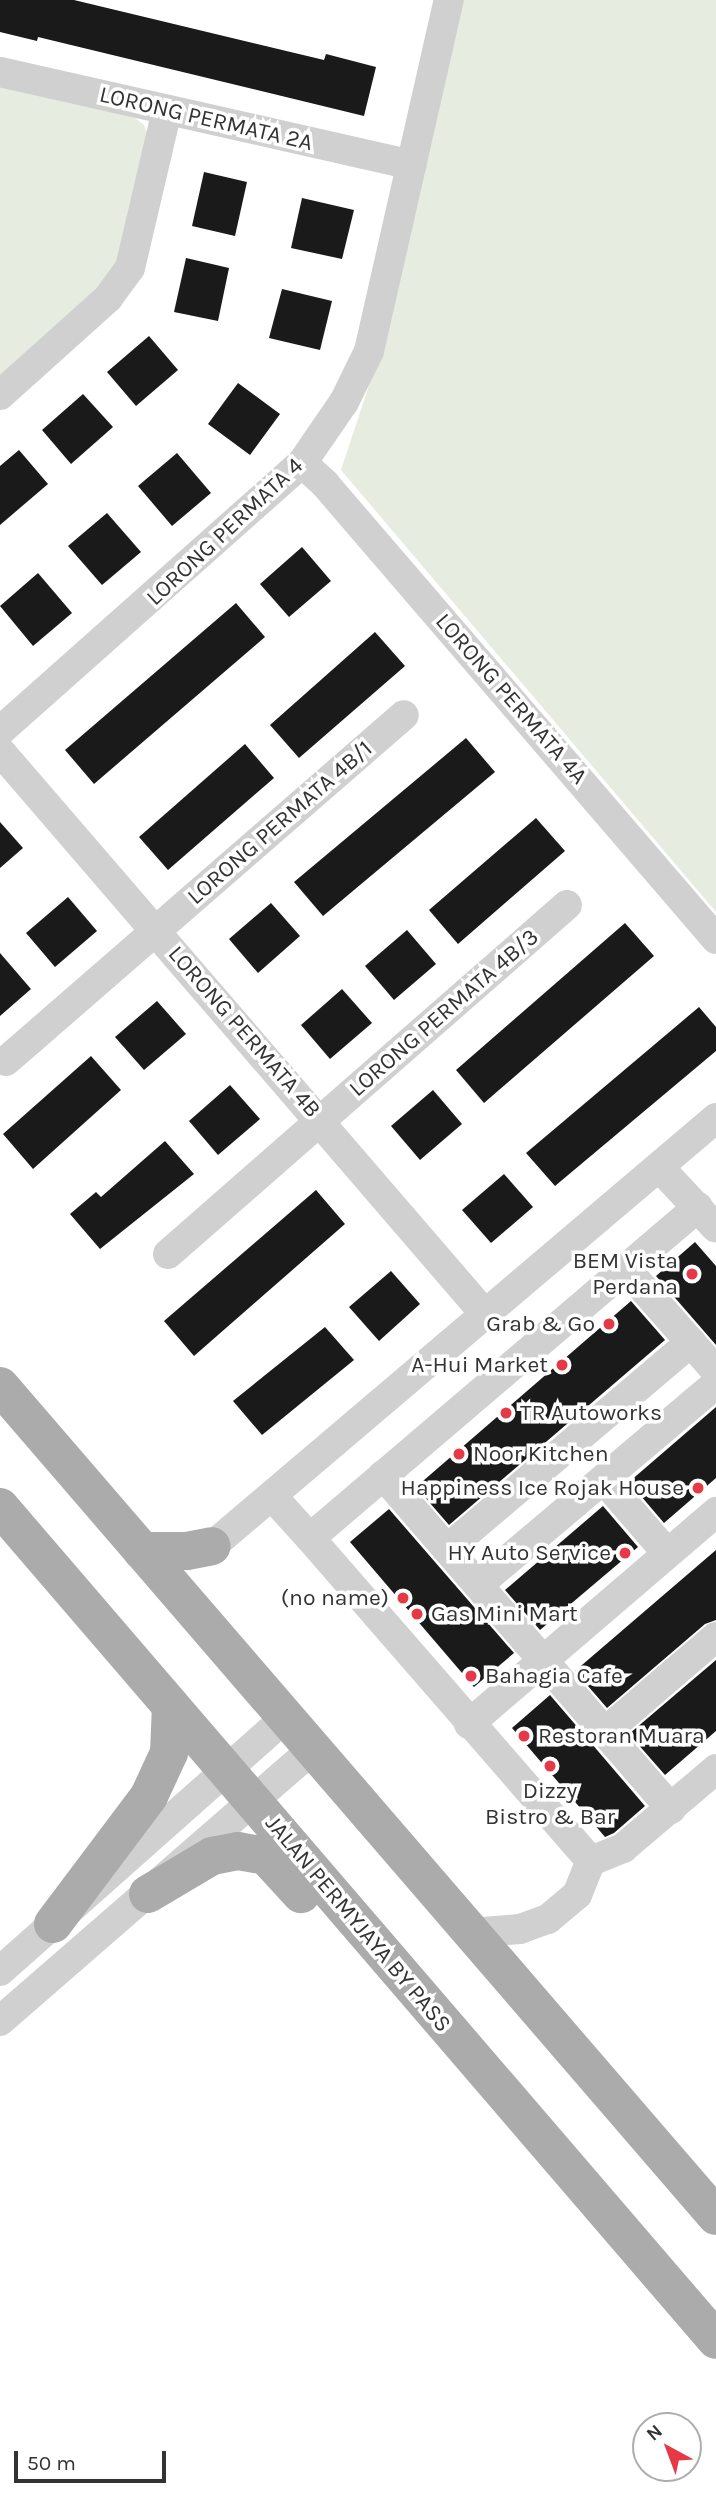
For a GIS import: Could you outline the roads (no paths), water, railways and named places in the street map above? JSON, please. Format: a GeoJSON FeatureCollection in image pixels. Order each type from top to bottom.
{"type":"FeatureCollection","features":[{"type":"Feature","properties":{"kind":"main road"},"geometry":{"type":"LineString","coordinates":[[0,1386],[716,2216]]}},
{"type":"Feature","properties":{"kind":"main road","name":"JALAN PERMYJAYA BY PASS"},"geometry":{"type":"LineString","coordinates":[[0,1507],[443,2026],[716,2340]]}},
{"type":"Feature","properties":{"kind":"main road"},"geometry":{"type":"LineString","coordinates":[[142,1551],[187,1551],[212,1546]]}},
{"type":"Feature","properties":{"kind":"main road"},"geometry":{"type":"LineString","coordinates":[[53,1924],[149,1796],[169,1753],[172,1706]]}},
{"type":"Feature","properties":{"kind":"main road"},"geometry":{"type":"LineString","coordinates":[[148,1894],[212,1856],[238,1851],[265,1856],[402,2009],[443,2026]]}},
{"type":"Feature","properties":{"kind":"street","name":"LORONG PERMATA 4"},"geometry":{"type":"LineString","coordinates":[[0,731],[302,463],[344,402],[369,351],[449,0]]}},
{"type":"Feature","properties":{"kind":"street","name":"LORONG PERMATA 2A"},"geometry":{"type":"LineString","coordinates":[[0,72],[412,165]]}},
{"type":"Feature","properties":{"kind":"street"},"geometry":{"type":"LineString","coordinates":[[0,395],[108,298],[130,268],[167,110]]}},
{"type":"Feature","properties":{"kind":"street","name":"LORONG PERMATA 4A"},"geometry":{"type":"LineString","coordinates":[[302,463],[351,513],[716,939]]}},
{"type":"Feature","properties":{"kind":"street","name":"LORONG PERMATA 4B/1"},"geometry":{"type":"LineString","coordinates":[[6,1061],[404,715]]}},
{"type":"Feature","properties":{"kind":"street","name":"LORONG PERMATA 4B"},"geometry":{"type":"LineString","coordinates":[[0,751],[485,1314]]}},
{"type":"Feature","properties":{"kind":"street","name":"LORONG PERMATA 4B/3"},"geometry":{"type":"LineString","coordinates":[[168,1254],[567,905]]}},
{"type":"Feature","properties":{"kind":"street"},"geometry":{"type":"LineString","coordinates":[[212,1546],[716,1118]]}},
{"type":"Feature","properties":{"kind":"street"},"geometry":{"type":"LineString","coordinates":[[310,1538],[627,1270],[707,1217],[659,1167]]}},
{"type":"Feature","properties":{"kind":"street"},"geometry":{"type":"LineString","coordinates":[[627,1270],[716,1371]]}},
{"type":"Feature","properties":{"kind":"street"},"geometry":{"type":"LineString","coordinates":[[447,1549],[691,1342]]}},
{"type":"Feature","properties":{"kind":"street"},"geometry":{"type":"LineString","coordinates":[[478,1585],[716,1384]]}},
{"type":"Feature","properties":{"kind":"street"},"geometry":{"type":"LineString","coordinates":[[383,1475],[671,1809]]}},
{"type":"Feature","properties":{"kind":"street"},"geometry":{"type":"LineString","coordinates":[[604,1480],[667,1553]]}},
{"type":"Feature","properties":{"kind":"street"},"geometry":{"type":"LineString","coordinates":[[272,1496],[591,1861]]}},
{"type":"Feature","properties":{"kind":"street"},"geometry":{"type":"LineString","coordinates":[[469,1724],[716,1512]]}},
{"type":"Feature","properties":{"kind":"street"},"geometry":{"type":"LineString","coordinates":[[605,1732],[716,1637]]}},
{"type":"Feature","properties":{"kind":"street"},"geometry":{"type":"LineString","coordinates":[[0,1971],[287,1716]]}},
{"type":"Feature","properties":{"kind":"street"},"geometry":{"type":"LineString","coordinates":[[0,2021],[314,1748]]}},
{"type":"Feature","properties":{"kind":"street"},"geometry":{"type":"LineString","coordinates":[[471,1933],[520,1929],[548,1919],[577,1895],[591,1861],[623,1848],[716,1769]]}},
{"type":"Feature","properties":{"kind":"place","name":"BEM Vista Perdana"},"geometry":{"type":"Point","coordinates":[692,1274]}},
{"type":"Feature","properties":{"kind":"place","name":"Grab & Go"},"geometry":{"type":"Point","coordinates":[609,1324]}},
{"type":"Feature","properties":{"kind":"place","name":"A-Hui Market"},"geometry":{"type":"Point","coordinates":[562,1365]}},
{"type":"Feature","properties":{"kind":"place","name":"TR Autoworks"},"geometry":{"type":"Point","coordinates":[506,1413]}},
{"type":"Feature","properties":{"kind":"place","name":"Noor Kitchen"},"geometry":{"type":"Point","coordinates":[459,1454]}},
{"type":"Feature","properties":{"kind":"place","name":"Happiness Ice Rojak House"},"geometry":{"type":"Point","coordinates":[698,1488]}},
{"type":"Feature","properties":{"kind":"place","name":"HY Auto Service"},"geometry":{"type":"Point","coordinates":[625,1553]}},
{"type":"Feature","properties":{"kind":"place","name":"(no name)"},"geometry":{"type":"Point","coordinates":[403,1598]}},
{"type":"Feature","properties":{"kind":"place","name":"Gas Mini Mart"},"geometry":{"type":"Point","coordinates":[417,1614]}},
{"type":"Feature","properties":{"kind":"place","name":"Bahagia Cafe"},"geometry":{"type":"Point","coordinates":[471,1676]}},
{"type":"Feature","properties":{"kind":"place","name":"Restoran Muara"},"geometry":{"type":"Point","coordinates":[524,1736]}},
{"type":"Feature","properties":{"kind":"place","name":"Dizzy Bistro & Bar"},"geometry":{"type":"Point","coordinates":[550,1766]}}]}
